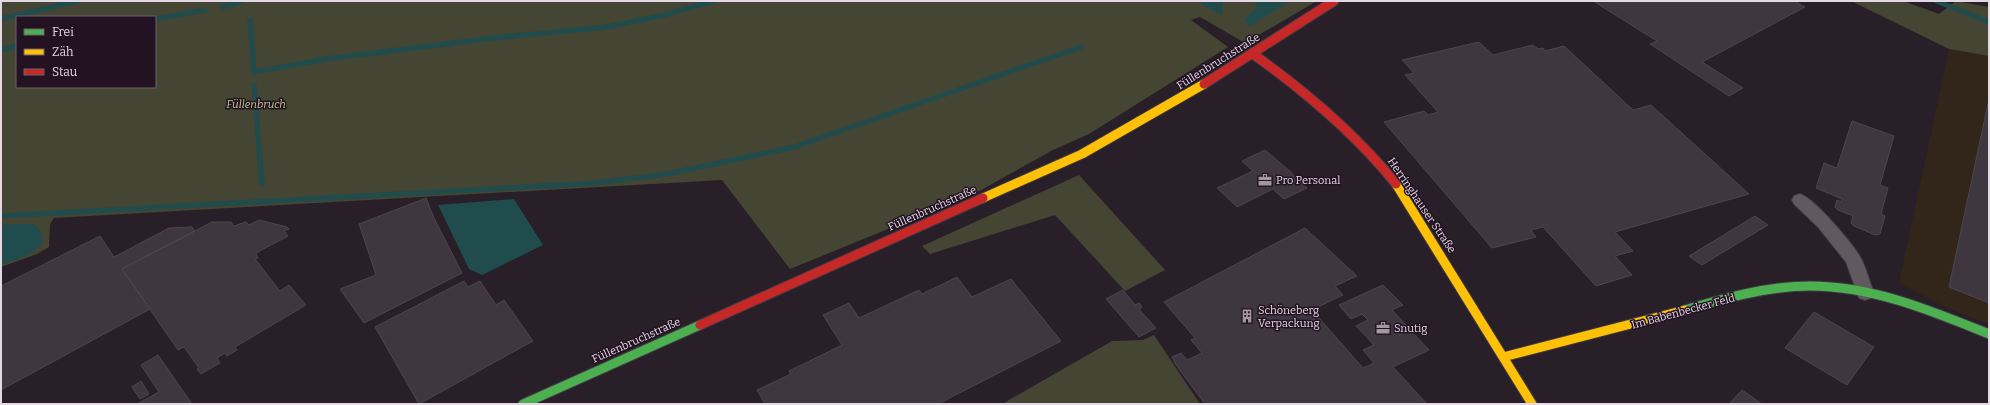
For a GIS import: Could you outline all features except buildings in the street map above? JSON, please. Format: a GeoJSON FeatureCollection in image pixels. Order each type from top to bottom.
{"type":"FeatureCollection","features":[{"type":"Feature","properties":{"kind":"street","name":"Füllenbruchstraße"},"geometry":{"type":"LineString","coordinates":[[523,404],[1082,154],[1141,123],[1334,1]]}},
{"type":"Feature","properties":{"kind":"street","name":"Herringhauser Straße"},"geometry":{"type":"LineString","coordinates":[[1252,54],[1305,90],[1350,131],[1375,158],[1395,184],[1422,224],[1532,404]]}},
{"type":"Feature","properties":{"kind":"street"},"geometry":{"type":"LineString","coordinates":[[1800,200],[1824,223],[1853,259],[1865,293]]}},
{"type":"Feature","properties":{"kind":"street","name":"Im Babenbecker Feld"},"geometry":{"type":"LineString","coordinates":[[1503,357],[1599,334],[1745,294],[1781,287],[1813,286],[1865,293],[1926,310],[1989,334]]}},
{"type":"Feature","properties":{"kind":"shaded area"},"geometry":{"type":"Polygon","coordinates":[[[1199,1],[1223,1],[1222,15],[1205,7],[1199,1]]]}},
{"type":"Feature","properties":{"kind":"shaded area"},"geometry":{"type":"Polygon","coordinates":[[[1255,1],[1290,1],[1250,26],[1245,21],[1245,18],[1257,8],[1255,1]]]}},
{"type":"Feature","properties":{"kind":"shaded area"},"geometry":{"type":"Polygon","coordinates":[[[1949,49],[1989,56],[1989,324],[1947,308],[1899,283],[1949,49]]]}},
{"type":"Feature","properties":{"kind":"shaded area"},"geometry":{"type":"Polygon","coordinates":[[[514,199],[543,245],[482,275],[469,269],[438,205],[514,199]]]}},
{"type":"Feature","properties":{"kind":"shaded area"},"geometry":{"type":"Polygon","coordinates":[[[34,224],[41,232],[42,239],[40,245],[34,251],[1,265],[1,225],[34,224]]]}},
{"type":"Feature","properties":{"kind":"green space","name":"Füllenbruch"},"geometry":{"type":"Polygon","coordinates":[[[1,1],[1317,1],[1245,43],[1200,17],[1191,20],[1228,47],[1089,134],[1053,150],[974,194],[790,269],[722,180],[54,218],[50,224],[49,247],[37,254],[1,267],[1,1]]]}},
{"type":"Feature","properties":{"kind":"green space"},"geometry":{"type":"Polygon","coordinates":[[[1851,1],[1903,1],[1939,14],[1956,1],[1989,7],[1989,56],[1949,49],[1851,1]]]}},
{"type":"Feature","properties":{"kind":"green space"},"geometry":{"type":"Polygon","coordinates":[[[1079,175],[1165,270],[1125,291],[1055,215],[930,254],[922,246],[1079,175]]]}},
{"type":"Feature","properties":{"kind":"green space"},"geometry":{"type":"Polygon","coordinates":[[[1154,335],[1200,404],[1002,404],[1112,341],[1143,340],[1154,335]]]}},
{"type":"Feature","properties":{"kind":"waterway"},"geometry":{"type":"LineString","coordinates":[[1,19],[78,1]]}},
{"type":"Feature","properties":{"kind":"waterway"},"geometry":{"type":"LineString","coordinates":[[223,7],[242,1]]}},
{"type":"Feature","properties":{"kind":"waterway"},"geometry":{"type":"LineString","coordinates":[[254,72],[326,59],[502,37],[607,27],[660,16],[714,1]]}},
{"type":"Feature","properties":{"kind":"waterway"},"geometry":{"type":"LineString","coordinates":[[1936,1],[1989,22]]}},
{"type":"Feature","properties":{"kind":"waterway"},"geometry":{"type":"LineString","coordinates":[[156,19],[205,10]]}},
{"type":"Feature","properties":{"kind":"waterway"},"geometry":{"type":"LineString","coordinates":[[250,20],[254,73]]}},
{"type":"Feature","properties":{"kind":"waterway"},"geometry":{"type":"LineString","coordinates":[[1,50],[16,46]]}},
{"type":"Feature","properties":{"kind":"waterway"},"geometry":{"type":"LineString","coordinates":[[1,216],[596,183],[667,174],[794,147],[1081,47]]}},
{"type":"Feature","properties":{"kind":"waterway"},"geometry":{"type":"LineString","coordinates":[[254,85],[262,184]]}},
{"type":"Feature","properties":{"kind":"traffic: fast"},"geometry":{"type":"LineString","coordinates":[[1685,310],[1731,297],[1778,288],[1810,286],[1833,287],[1856,290],[1902,301],[1989,334]]}},
{"type":"Feature","properties":{"kind":"traffic: fast"},"geometry":{"type":"LineString","coordinates":[[523,404],[700,325]]}},
{"type":"Feature","properties":{"kind":"traffic: slow"},"geometry":{"type":"LineString","coordinates":[[983,198],[1082,154],[1204,84]]}},
{"type":"Feature","properties":{"kind":"traffic: slow"},"geometry":{"type":"LineString","coordinates":[[1396,184],[1532,404]]}},
{"type":"Feature","properties":{"kind":"traffic: slow"},"geometry":{"type":"LineString","coordinates":[[1503,357],[1685,310]]}},
{"type":"Feature","properties":{"kind":"traffic: jam"},"geometry":{"type":"LineString","coordinates":[[1204,84],[1334,1]]}},
{"type":"Feature","properties":{"kind":"traffic: jam"},"geometry":{"type":"LineString","coordinates":[[1253,54],[1311,98],[1347,130],[1381,165],[1396,184]]}},
{"type":"Feature","properties":{"kind":"traffic: jam"},"geometry":{"type":"LineString","coordinates":[[700,325],[983,198]]}},
{"type":"Feature","properties":{"kind":"place","name":"Pro Personal"},"geometry":{"type":"Point","coordinates":[1265,180]}},
{"type":"Feature","properties":{"kind":"place","name":"Schöneberg Verpackung"},"geometry":{"type":"Point","coordinates":[1247,316]}},
{"type":"Feature","properties":{"kind":"place","name":"Snutig"},"geometry":{"type":"Point","coordinates":[1383,328]}}]}
